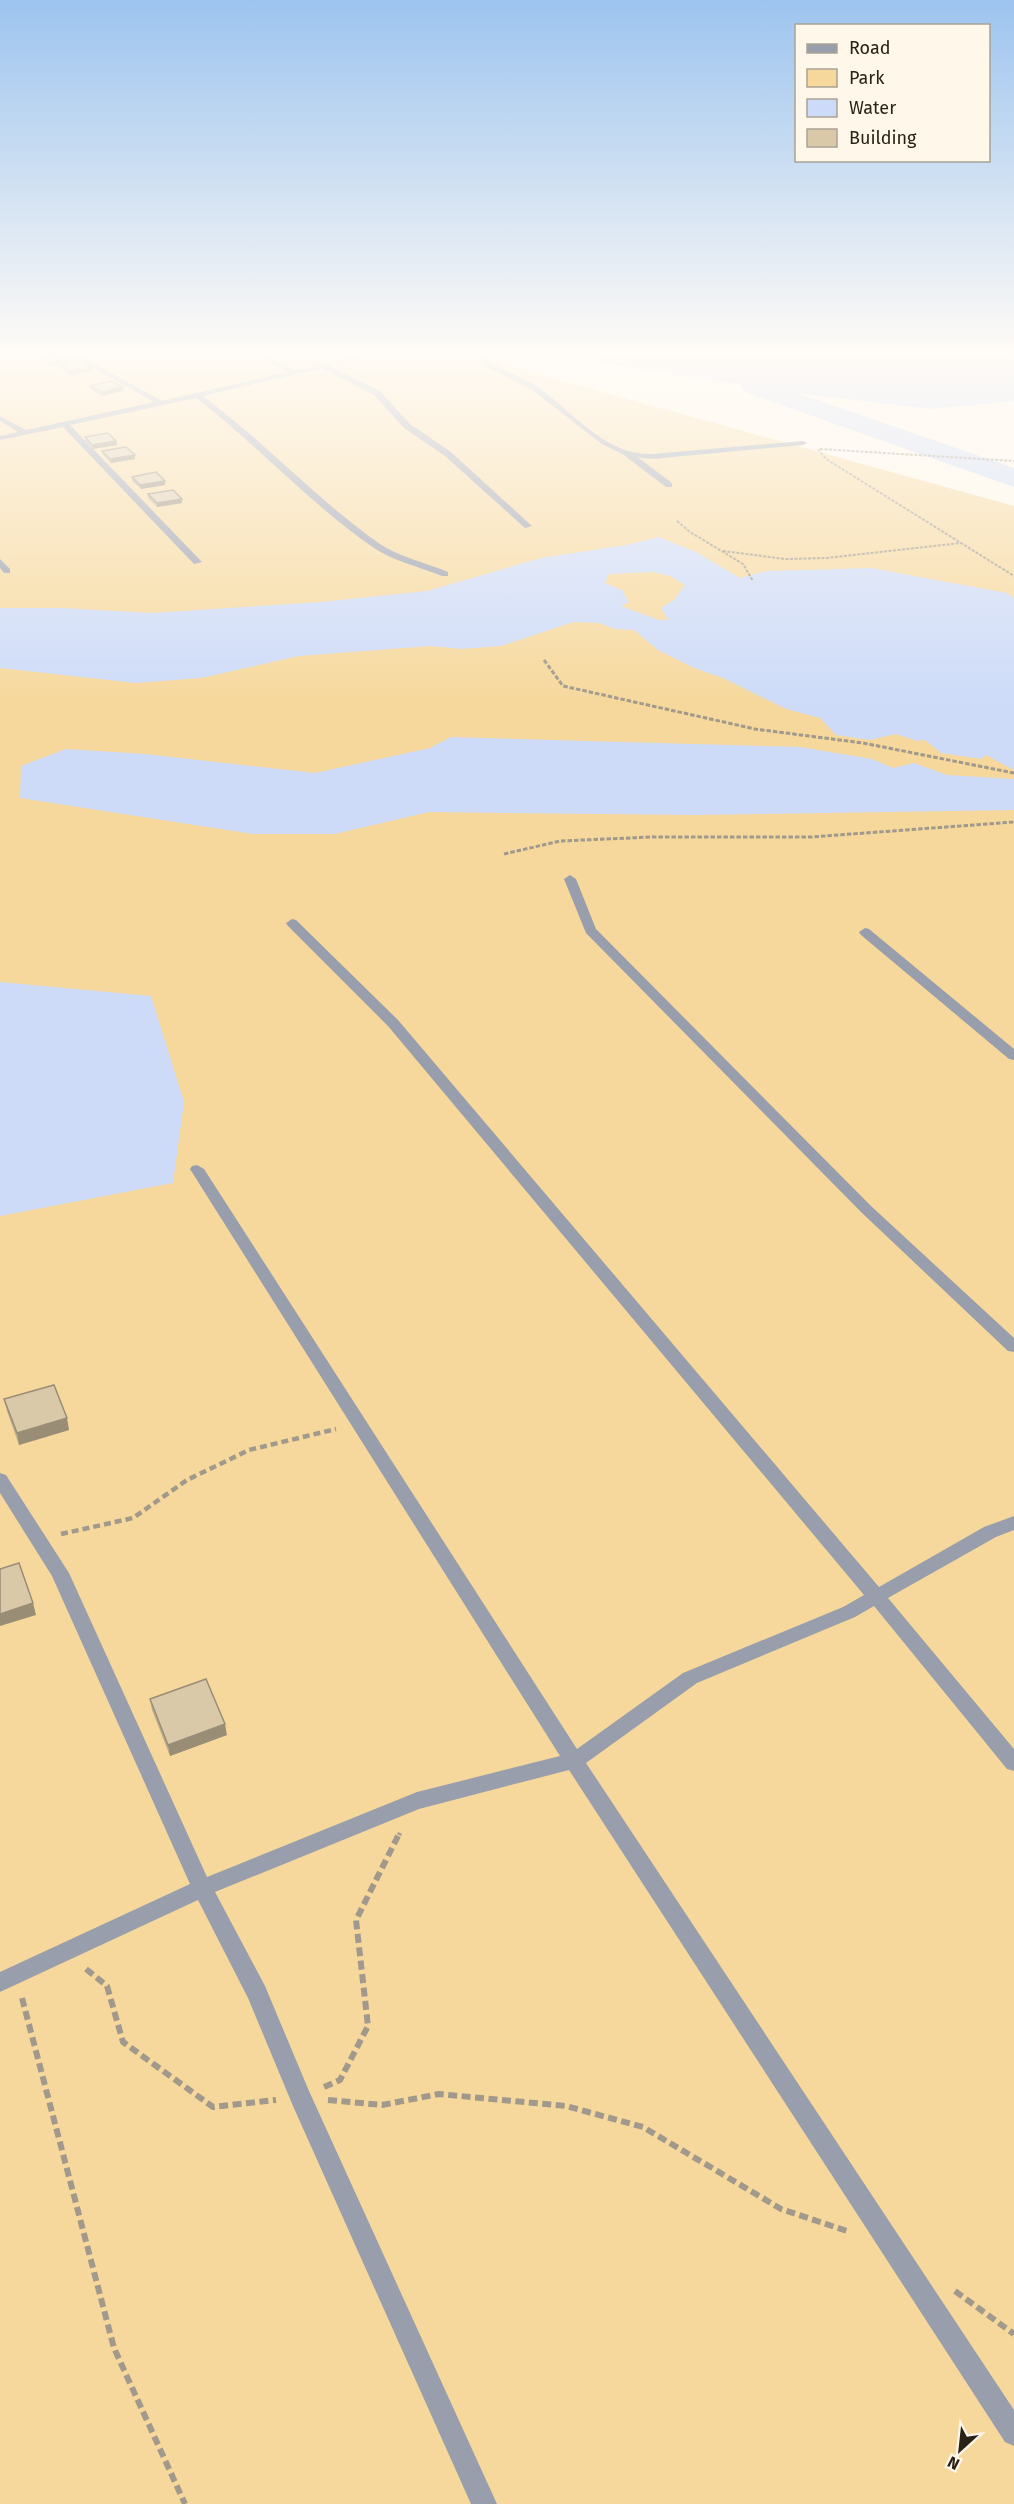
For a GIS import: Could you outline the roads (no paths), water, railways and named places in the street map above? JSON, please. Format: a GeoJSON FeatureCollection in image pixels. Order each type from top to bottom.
{"type":"FeatureCollection","features":[{"type":"Feature","properties":{"kind":"street"},"geometry":{"type":"LineString","coordinates":[[112,473],[197,562]]}},
{"type":"Feature","properties":{"kind":"street"},"geometry":{"type":"LineString","coordinates":[[288,473],[379,548],[445,574]]}},
{"type":"Feature","properties":{"kind":"street"},"geometry":{"type":"LineString","coordinates":[[469,473],[528,526]]}},
{"type":"Feature","properties":{"kind":"street"},"geometry":{"type":"LineString","coordinates":[[0,562],[7,571]]}},
{"type":"Feature","properties":{"kind":"street"},"geometry":{"type":"LineString","coordinates":[[570,879],[590,930],[866,1209],[1014,1347]]}},
{"type":"Feature","properties":{"kind":"street"},"geometry":{"type":"LineString","coordinates":[[291,923],[393,1023],[877,1596],[1014,1763]]}},
{"type":"Feature","properties":{"kind":"street"},"geometry":{"type":"LineString","coordinates":[[865,932],[1014,1056]]}},
{"type":"Feature","properties":{"kind":"street"},"geometry":{"type":"LineString","coordinates":[[197,1169],[574,1761],[1014,2433]]}},
{"type":"Feature","properties":{"kind":"street"},"geometry":{"type":"LineString","coordinates":[[0,1479],[60,1574],[202,1888],[257,1993],[301,2098],[484,2504]]}},
{"type":"Feature","properties":{"kind":"street"},"geometry":{"type":"LineString","coordinates":[[8,1978],[202,1888],[417,1801],[574,1761],[690,1678],[849,1612],[990,1532],[1014,1523]]}},
{"type":"Feature","properties":{"kind":"lane"},"geometry":{"type":"LineString","coordinates":[[653,473],[669,485]]}},
{"type":"Feature","properties":{"kind":"water"},"geometry":{"type":"Polygon","coordinates":[[[659,537],[696,552],[740,578],[767,571],[871,568],[1007,593],[1014,598],[1014,770],[986,755],[981,759],[941,753],[925,740],[917,741],[896,734],[870,740],[836,735],[820,718],[786,709],[723,678],[694,668],[658,650],[634,630],[615,629],[599,623],[573,622],[501,646],[461,649],[430,646],[299,656],[201,678],[136,683],[0,668],[0,608],[61,608],[152,613],[320,602],[427,591],[541,558],[626,545],[659,537]],[[653,572],[609,574],[605,583],[622,590],[629,602],[621,606],[659,620],[668,620],[661,608],[674,600],[685,585],[670,576],[653,572]]]}},
{"type":"Feature","properties":{"kind":"water"},"geometry":{"type":"Polygon","coordinates":[[[451,737],[800,747],[872,759],[893,768],[914,763],[947,775],[1014,779],[1014,810],[693,815],[429,812],[335,834],[253,834],[20,798],[21,766],[66,749],[145,754],[315,773],[430,748],[451,737]]]}},
{"type":"Feature","properties":{"kind":"water"},"geometry":{"type":"Polygon","coordinates":[[[0,982],[151,996],[184,1102],[173,1183],[0,1216],[0,982]]]}},
{"type":"Feature","properties":{"kind":"waterway"},"geometry":{"type":"LineString","coordinates":[[999,473],[1014,478]]}}]}
